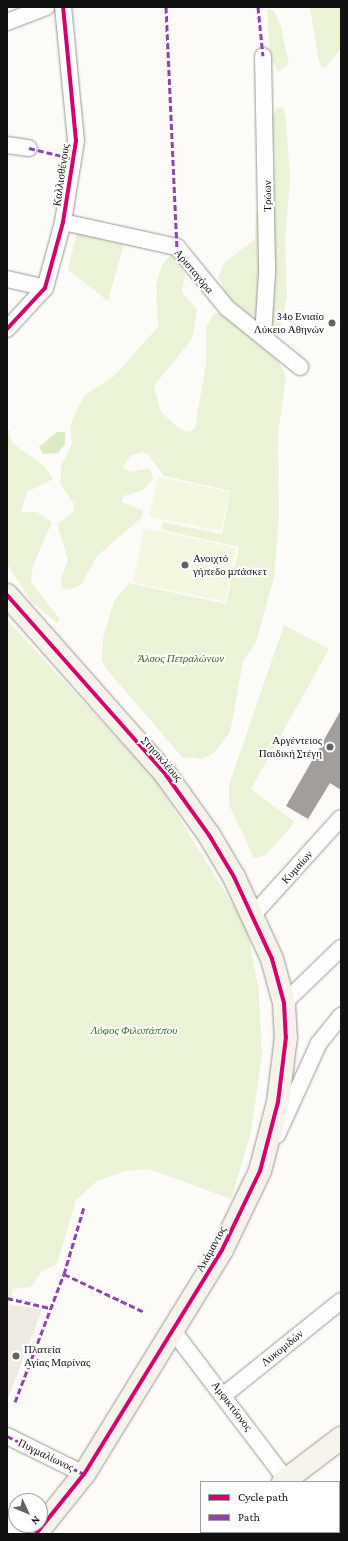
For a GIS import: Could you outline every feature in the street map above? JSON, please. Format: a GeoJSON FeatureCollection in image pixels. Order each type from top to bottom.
{"type":"FeatureCollection","features":[{"type":"Feature","properties":{"kind":"street"},"geometry":{"type":"LineString","coordinates":[[7,22],[46,7]]}},
{"type":"Feature","properties":{"kind":"street","name":"Καλλισθένους"},"geometry":{"type":"LineString","coordinates":[[7,329],[45,288],[64,222],[76,141],[63,7]]}},
{"type":"Feature","properties":{"kind":"street","name":"Τρώων"},"geometry":{"type":"LineString","coordinates":[[263,56],[267,273],[263,337]]}},
{"type":"Feature","properties":{"kind":"street"},"geometry":{"type":"LineString","coordinates":[[7,144],[29,148]]}},
{"type":"Feature","properties":{"kind":"street","name":"Αρισταγόρα"},"geometry":{"type":"LineString","coordinates":[[64,222],[177,247],[227,308],[300,368]]}},
{"type":"Feature","properties":{"kind":"street"},"geometry":{"type":"LineString","coordinates":[[7,279],[45,288]]}},
{"type":"Feature","properties":{"kind":"street","name":"Στησικλέους"},"geometry":{"type":"LineString","coordinates":[[7,595],[180,792],[224,859],[272,959],[284,1003]]}},
{"type":"Feature","properties":{"kind":"street","name":"Κυμαίων"},"geometry":{"type":"LineString","coordinates":[[252,916],[341,818]]}},
{"type":"Feature","properties":{"kind":"street"},"geometry":{"type":"LineString","coordinates":[[284,1003],[341,948]]}},
{"type":"Feature","properties":{"kind":"street","name":"Ακάμαντος"},"geometry":{"type":"LineString","coordinates":[[260,1171],[278,1102],[286,1037],[284,1003]]}},
{"type":"Feature","properties":{"kind":"street","name":"Ακάμαντος"},"geometry":{"type":"LineString","coordinates":[[36,1534],[84,1474],[174,1332],[222,1250],[319,1043],[341,1017]]}},
{"type":"Feature","properties":{"kind":"street","name":"Λυκομιδών"},"geometry":{"type":"LineString","coordinates":[[224,1395],[341,1301]]}},
{"type":"Feature","properties":{"kind":"street","name":"Αμφικτύονος"},"geometry":{"type":"LineString","coordinates":[[174,1332],[224,1395],[286,1481]]}},
{"type":"Feature","properties":{"kind":"street","name":"Πυγμαλίωνος"},"geometry":{"type":"LineString","coordinates":[[7,1436],[84,1474]]}},
{"type":"Feature","properties":{"kind":"street"},"geometry":{"type":"LineString","coordinates":[[286,1481],[341,1438]]}},
{"type":"Feature","properties":{"kind":"green space"},"geometry":{"type":"Polygon","coordinates":[[[310,7],[341,7],[341,48],[326,67],[321,66],[318,57],[310,7]]]}},
{"type":"Feature","properties":{"kind":"green space"},"geometry":{"type":"Polygon","coordinates":[[[267,9],[273,10],[280,23],[289,64],[278,72],[270,57],[267,9]]]}},
{"type":"Feature","properties":{"kind":"green space"},"geometry":{"type":"Polygon","coordinates":[[[277,107],[283,108],[286,118],[290,180],[285,239],[287,297],[281,326],[274,330],[257,324],[227,296],[218,277],[225,262],[255,239],[256,214],[275,165],[271,119],[277,107]]]}},
{"type":"Feature","properties":{"kind":"green space"},"geometry":{"type":"Polygon","coordinates":[[[79,224],[127,233],[108,301],[68,270],[79,224]]]}},
{"type":"Feature","properties":{"kind":"green space","name":"Άλσος Πετραλώνων"},"geometry":{"type":"Polygon","coordinates":[[[175,250],[185,275],[182,292],[197,310],[192,339],[154,386],[161,412],[180,429],[190,432],[195,428],[206,364],[206,328],[214,313],[227,316],[278,361],[286,376],[278,435],[279,517],[274,577],[256,642],[243,662],[230,732],[213,754],[202,759],[182,757],[109,672],[102,661],[103,639],[114,601],[129,583],[226,604],[239,547],[162,530],[161,527],[163,522],[222,534],[230,491],[164,476],[149,455],[142,452],[130,456],[123,467],[130,472],[150,468],[153,479],[143,490],[124,496],[121,502],[143,510],[142,517],[97,556],[81,585],[68,590],[62,588],[61,579],[68,560],[57,524],[73,512],[74,504],[60,484],[61,466],[72,443],[70,427],[74,415],[84,396],[115,375],[158,327],[156,285],[162,265],[175,250]]]}},
{"type":"Feature","properties":{"kind":"green space"},"geometry":{"type":"Polygon","coordinates":[[[7,424],[12,443],[44,466],[53,479],[27,492],[21,512],[37,512],[52,522],[33,566],[31,582],[60,619],[57,623],[31,601],[7,564],[7,424]]]}},
{"type":"Feature","properties":{"kind":"green space"},"geometry":{"type":"Polygon","coordinates":[[[57,432],[65,432],[65,444],[58,453],[43,454],[39,447],[57,432]]]}},
{"type":"Feature","properties":{"kind":"green space","name":"Ανοιχτό γήπεδο μπάσκετ"},"geometry":{"type":"Polygon","coordinates":[[[158,477],[229,492],[221,531],[149,517],[158,477]]]}},
{"type":"Feature","properties":{"kind":"green space","name":"Ανοιχτό γήπεδο μπάσκετ"},"geometry":{"type":"Polygon","coordinates":[[[144,528],[236,548],[225,602],[133,582],[144,528]]]}},
{"type":"Feature","properties":{"kind":"green space","name":"Λόφος Φιλοπάππου"},"geometry":{"type":"Polygon","coordinates":[[[7,620],[156,780],[247,928],[259,992],[262,1055],[251,1133],[231,1199],[149,1169],[125,1171],[97,1181],[76,1200],[57,1264],[42,1271],[31,1287],[13,1289],[7,1316],[7,620]]]}},
{"type":"Feature","properties":{"kind":"green space"},"geometry":{"type":"Polygon","coordinates":[[[284,625],[329,649],[251,789],[295,822],[266,855],[254,858],[229,805],[229,785],[284,625]]]}},
{"type":"Feature","properties":{"kind":"shaded area","name":"Πλατεία Αγίας Μαρίνας"},"geometry":{"type":"Polygon","coordinates":[[[7,1304],[42,1310],[7,1401],[7,1304]]]}},
{"type":"Feature","properties":{"kind":"building","name":"Αργέντειος Παιδική Στέγη"},"geometry":{"type":"Polygon","coordinates":[[[341,710],[341,790],[330,783],[308,819],[286,806],[341,710]]]}},
{"type":"Feature","properties":{"kind":"marked path"},"geometry":{"type":"LineString","coordinates":[[166,7],[177,247]]}},
{"type":"Feature","properties":{"kind":"marked path"},"geometry":{"type":"LineString","coordinates":[[258,7],[263,56]]}},
{"type":"Feature","properties":{"kind":"marked path"},"geometry":{"type":"LineString","coordinates":[[29,148],[74,159]]}},
{"type":"Feature","properties":{"kind":"marked path"},"geometry":{"type":"LineString","coordinates":[[15,1402],[64,1274],[84,1207]]}},
{"type":"Feature","properties":{"kind":"marked path"},"geometry":{"type":"LineString","coordinates":[[64,1274],[144,1312]]}},
{"type":"Feature","properties":{"kind":"marked path"},"geometry":{"type":"LineString","coordinates":[[7,1298],[50,1308]]}},
{"type":"Feature","properties":{"kind":"marked path"},"geometry":{"type":"LineString","coordinates":[[7,1436],[84,1474]]}},
{"type":"Feature","properties":{"kind":"cycle path"},"geometry":{"type":"LineString","coordinates":[[7,329],[45,288],[63,222],[76,141],[63,7]]}},
{"type":"Feature","properties":{"kind":"cycle path"},"geometry":{"type":"LineString","coordinates":[[7,595],[166,775],[209,835],[234,877],[272,959],[284,1003],[286,1037],[278,1102],[260,1171],[222,1250],[84,1474],[36,1534]]}},
{"type":"Feature","properties":{"kind":"place","name":"34ο Ενιαίο Λύκειο Αθηνών"},"geometry":{"type":"Point","coordinates":[332,323]}},
{"type":"Feature","properties":{"kind":"place","name":"Ανοιχτό γήπεδο μπάσκετ"},"geometry":{"type":"Point","coordinates":[185,565]}},
{"type":"Feature","properties":{"kind":"place","name":"Αργέντειος Παιδική Στέγη"},"geometry":{"type":"Point","coordinates":[330,747]}},
{"type":"Feature","properties":{"kind":"place","name":"Πλατεία Αγίας Μαρίνας"},"geometry":{"type":"Point","coordinates":[16,1356]}}]}
